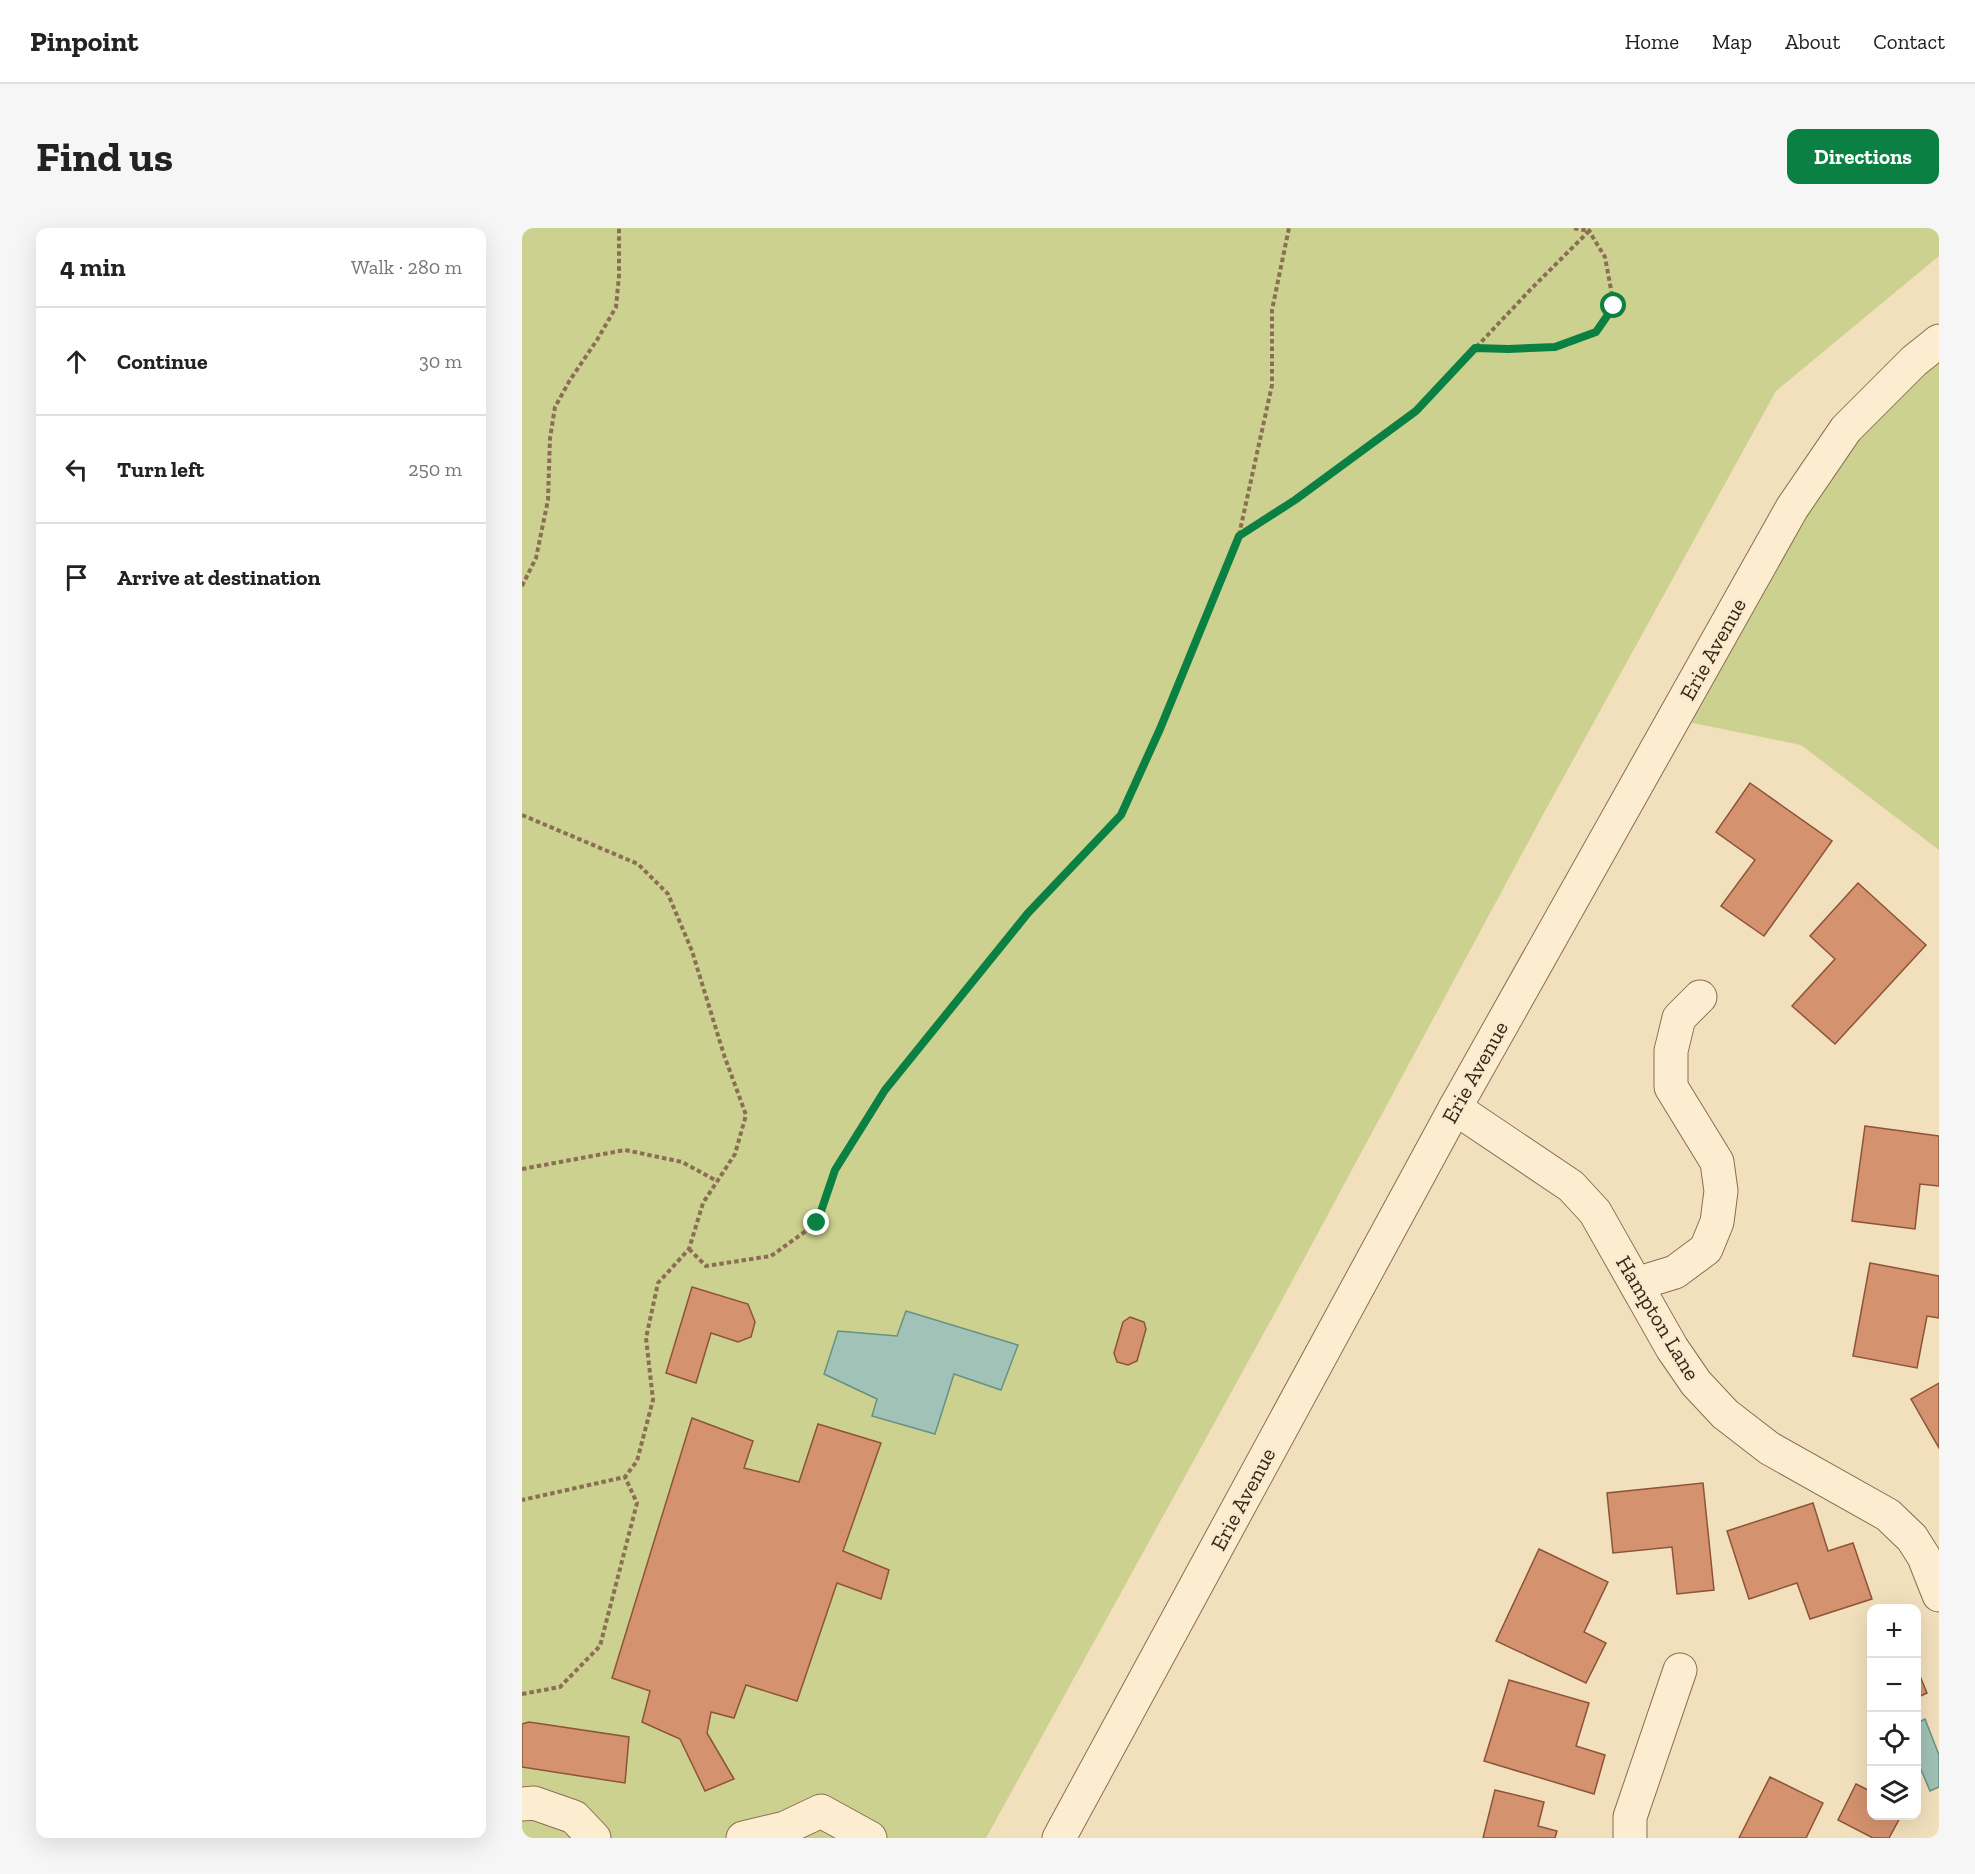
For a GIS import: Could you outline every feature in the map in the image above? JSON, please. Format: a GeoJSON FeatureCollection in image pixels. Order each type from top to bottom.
{"type":"FeatureCollection","features":[{"type":"Feature","properties":{"kind":"street","name":"Erie Avenue"},"geometry":{"type":"LineString","coordinates":[[1059,1838],[1455,1108],[1792,508],[1846,429],[1914,361],[1939,341]]}},
{"type":"Feature","properties":{"kind":"street"},"geometry":{"type":"LineString","coordinates":[[1636,1284],[1675,1272],[1706,1249],[1717,1222],[1721,1191],[1717,1162],[1671,1087],[1671,1051],[1679,1018],[1700,997]]}},
{"type":"Feature","properties":{"kind":"street","name":"Hampton Lane"},"geometry":{"type":"LineString","coordinates":[[1455,1108],[1571,1186],[1595,1212],[1696,1383],[1725,1414],[1769,1448],[1888,1515],[1912,1538],[1924,1557],[1939,1595]]}},
{"type":"Feature","properties":{"kind":"street"},"geometry":{"type":"LineString","coordinates":[[1630,1838],[1630,1817],[1680,1670]]}},
{"type":"Feature","properties":{"kind":"street"},"geometry":{"type":"LineString","coordinates":[[522,1804],[534,1803],[574,1817],[594,1838]]}},
{"type":"Feature","properties":{"kind":"street"},"geometry":{"type":"LineString","coordinates":[[743,1838],[785,1828],[821,1811],[870,1838]]}},
{"type":"Feature","properties":{"kind":"path"},"geometry":{"type":"LineString","coordinates":[[522,586],[536,558],[548,500],[550,438],[555,407],[616,307],[619,276],[619,228]]}},
{"type":"Feature","properties":{"kind":"path"},"geometry":{"type":"LineString","coordinates":[[688,1249],[706,1266],[771,1256],[817,1223],[835,1170],[885,1090],[1028,913],[1121,815],[1160,729],[1239,536],[1272,385],[1272,310],[1289,228]]}},
{"type":"Feature","properties":{"kind":"path"},"geometry":{"type":"LineString","coordinates":[[1574,228],[1591,229]]}},
{"type":"Feature","properties":{"kind":"path"},"geometry":{"type":"LineString","coordinates":[[1239,536],[1295,500],[1416,411],[1591,229]]}},
{"type":"Feature","properties":{"kind":"path"},"geometry":{"type":"LineString","coordinates":[[1475,348],[1555,347],[1596,332],[1614,306],[1605,257],[1591,229]]}},
{"type":"Feature","properties":{"kind":"path"},"geometry":{"type":"LineString","coordinates":[[522,815],[638,864],[668,894],[693,951],[724,1055],[746,1115],[735,1154],[703,1203],[688,1249],[658,1283],[646,1338],[653,1400],[637,1461],[625,1477],[522,1500]]}},
{"type":"Feature","properties":{"kind":"path"},"geometry":{"type":"LineString","coordinates":[[522,1169],[625,1150],[682,1162],[717,1181]]}},
{"type":"Feature","properties":{"kind":"path"},"geometry":{"type":"LineString","coordinates":[[522,1694],[560,1687],[600,1646],[637,1503],[625,1477]]}},
{"type":"Feature","properties":{"kind":"green space"},"geometry":{"type":"Polygon","coordinates":[[[522,228],[1939,228],[1939,256],[1776,391],[1545,811],[1276,1311],[986,1838],[522,1838],[522,228]]]}},
{"type":"Feature","properties":{"kind":"green space"},"geometry":{"type":"Polygon","coordinates":[[[1939,341],[1939,850],[1801,745],[1673,719],[1792,508],[1939,341]]]}},
{"type":"Feature","properties":{"kind":"water"},"geometry":{"type":"Polygon","coordinates":[[[906,1311],[1018,1345],[1001,1390],[954,1374],[935,1434],[872,1416],[877,1399],[824,1374],[838,1331],[897,1336],[906,1311]]]}},
{"type":"Feature","properties":{"kind":"water"},"geometry":{"type":"Polygon","coordinates":[[[1925,1719],[1939,1755],[1939,1787],[1930,1791],[1921,1770],[1921,1721],[1925,1719]]]}},
{"type":"Feature","properties":{"kind":"building"},"geometry":{"type":"Polygon","coordinates":[[[1750,783],[1832,841],[1764,936],[1721,906],[1755,860],[1716,832],[1750,783]]]}},
{"type":"Feature","properties":{"kind":"building"},"geometry":{"type":"Polygon","coordinates":[[[1858,883],[1926,945],[1835,1044],[1792,1006],[1835,959],[1810,936],[1858,883]]]}},
{"type":"Feature","properties":{"kind":"building"},"geometry":{"type":"Polygon","coordinates":[[[1865,1126],[1939,1136],[1939,1186],[1920,1184],[1915,1229],[1852,1221],[1865,1126]]]}},
{"type":"Feature","properties":{"kind":"building"},"geometry":{"type":"Polygon","coordinates":[[[1870,1263],[1939,1276],[1939,1318],[1927,1316],[1917,1368],[1853,1356],[1870,1263]]]}},
{"type":"Feature","properties":{"kind":"building"},"geometry":{"type":"Polygon","coordinates":[[[692,1287],[748,1304],[755,1322],[751,1337],[738,1342],[711,1333],[696,1383],[666,1373],[692,1287]]]}},
{"type":"Feature","properties":{"kind":"building"},"geometry":{"type":"Polygon","coordinates":[[[1130,1317],[1144,1322],[1146,1329],[1137,1361],[1128,1365],[1117,1362],[1114,1353],[1123,1322],[1130,1317]]]}},
{"type":"Feature","properties":{"kind":"building"},"geometry":{"type":"Polygon","coordinates":[[[1939,1383],[1939,1448],[1911,1399],[1939,1383]]]}},
{"type":"Feature","properties":{"kind":"building"},"geometry":{"type":"Polygon","coordinates":[[[692,1418],[753,1441],[744,1468],[799,1482],[818,1424],[881,1443],[843,1551],[889,1570],[881,1599],[837,1583],[797,1701],[746,1685],[734,1718],[711,1712],[707,1733],[734,1779],[705,1791],[680,1739],[642,1722],[650,1691],[612,1678],[692,1418]]]}},
{"type":"Feature","properties":{"kind":"building"},"geometry":{"type":"Polygon","coordinates":[[[1703,1483],[1714,1590],[1677,1594],[1672,1547],[1613,1553],[1607,1493],[1703,1483]]]}},
{"type":"Feature","properties":{"kind":"building"},"geometry":{"type":"Polygon","coordinates":[[[1813,1503],[1828,1551],[1853,1543],[1872,1599],[1810,1619],[1797,1583],[1749,1599],[1727,1531],[1813,1503]]]}},
{"type":"Feature","properties":{"kind":"building"},"geometry":{"type":"Polygon","coordinates":[[[1539,1549],[1608,1582],[1584,1632],[1606,1643],[1586,1683],[1496,1641],[1539,1549]]]}},
{"type":"Feature","properties":{"kind":"building"},"geometry":{"type":"Polygon","coordinates":[[[1921,1678],[1927,1693],[1921,1696],[1921,1678]]]}},
{"type":"Feature","properties":{"kind":"building"},"geometry":{"type":"Polygon","coordinates":[[[1509,1680],[1589,1703],[1576,1746],[1605,1755],[1594,1794],[1484,1761],[1509,1680]]]}},
{"type":"Feature","properties":{"kind":"building"},"geometry":{"type":"Polygon","coordinates":[[[529,1722],[629,1737],[625,1783],[522,1767],[522,1724],[529,1722]]]}},
{"type":"Feature","properties":{"kind":"building"},"geometry":{"type":"Polygon","coordinates":[[[1770,1777],[1823,1803],[1806,1838],[1739,1838],[1770,1777]]]}},
{"type":"Feature","properties":{"kind":"building"},"geometry":{"type":"Polygon","coordinates":[[[1856,1784],[1867,1790],[1867,1820],[1899,1820],[1889,1838],[1873,1838],[1838,1820],[1856,1784]]]}},
{"type":"Feature","properties":{"kind":"building"},"geometry":{"type":"Polygon","coordinates":[[[1495,1790],[1544,1802],[1538,1826],[1557,1831],[1555,1838],[1483,1838],[1495,1790]]]}},
{"type":"Feature","properties":{"kind":"route"},"geometry":{"type":"LineString","coordinates":[[817,1223],[835,1170],[885,1090],[1028,913],[1121,815],[1160,729],[1239,536],[1295,500],[1416,411],[1475,348],[1555,347],[1596,332],[1614,306]]}}]}
